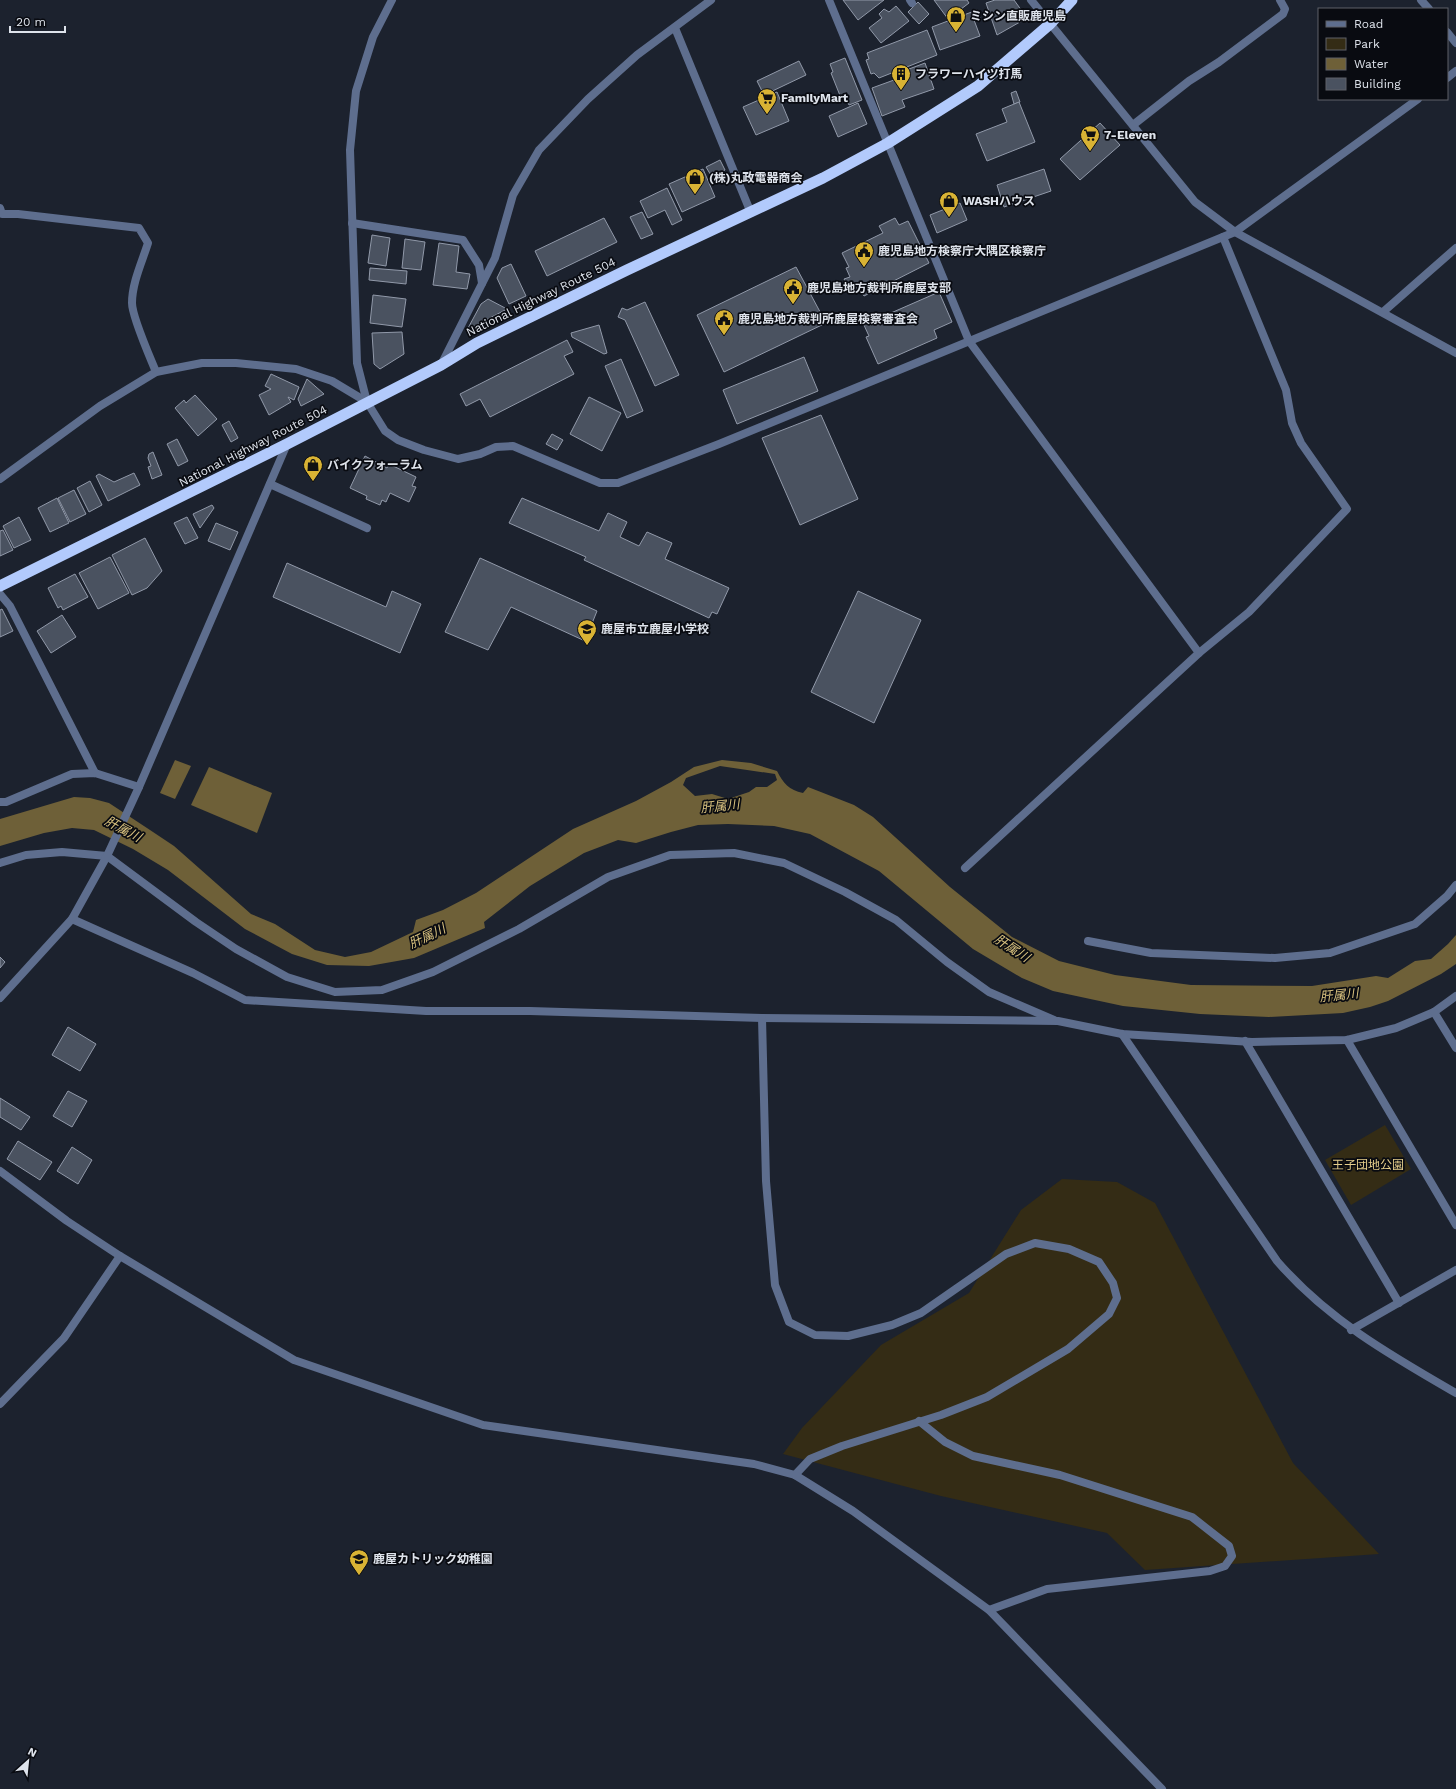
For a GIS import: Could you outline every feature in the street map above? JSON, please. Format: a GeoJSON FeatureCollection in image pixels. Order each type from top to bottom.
{"type":"FeatureCollection","features":[{"type":"Feature","properties":{"kind":"highway","name":"National Highway Route 504"},"geometry":{"type":"LineString","coordinates":[[0,586],[287,444],[440,365],[477,343],[627,270],[823,178],[888,143],[978,86],[1050,24],[1072,0]]}},
{"type":"Feature","properties":{"kind":"street"},"geometry":{"type":"LineString","coordinates":[[392,0],[373,37],[356,91],[350,150],[357,363],[367,402],[385,431],[398,440],[424,450],[458,459],[480,454],[496,447],[513,446],[600,483],[618,483],[1235,232],[1417,100]]}},
{"type":"Feature","properties":{"kind":"street"},"geometry":{"type":"LineString","coordinates":[[440,365],[495,258],[513,195],[539,150],[588,99],[637,56],[711,0]]}},
{"type":"Feature","properties":{"kind":"street"},"geometry":{"type":"LineString","coordinates":[[829,0],[969,341],[1200,653]]}},
{"type":"Feature","properties":{"kind":"street"},"geometry":{"type":"LineString","coordinates":[[1031,0],[1195,202],[1235,232],[1456,353]]}},
{"type":"Feature","properties":{"kind":"street"},"geometry":{"type":"LineString","coordinates":[[1133,125],[1189,81],[1219,62],[1283,14],[1285,9],[1280,0]]}},
{"type":"Feature","properties":{"kind":"street"},"geometry":{"type":"LineString","coordinates":[[1422,0],[1428,8]]}},
{"type":"Feature","properties":{"kind":"street"},"geometry":{"type":"LineString","coordinates":[[675,28],[751,213]]}},
{"type":"Feature","properties":{"kind":"street"},"geometry":{"type":"LineString","coordinates":[[1448,33],[1456,43]]}},
{"type":"Feature","properties":{"kind":"street"},"geometry":{"type":"LineString","coordinates":[[1448,77],[1456,71]]}},
{"type":"Feature","properties":{"kind":"street"},"geometry":{"type":"LineString","coordinates":[[1,214],[18,214],[138,228],[148,243],[134,288],[132,304],[142,339],[156,372]]}},
{"type":"Feature","properties":{"kind":"street"},"geometry":{"type":"LineString","coordinates":[[352,223],[463,240],[478,265],[482,283]]}},
{"type":"Feature","properties":{"kind":"street"},"geometry":{"type":"LineString","coordinates":[[966,868],[1200,653],[1249,612],[1347,509],[1301,443],[1292,423],[1286,390],[1223,236]]}},
{"type":"Feature","properties":{"kind":"street"},"geometry":{"type":"LineString","coordinates":[[1383,312],[1456,248]]}},
{"type":"Feature","properties":{"kind":"street"},"geometry":{"type":"LineString","coordinates":[[0,479],[100,406],[156,372],[202,363],[236,363],[296,369],[332,380],[367,402]]}},
{"type":"Feature","properties":{"kind":"street"},"geometry":{"type":"LineString","coordinates":[[0,998],[72,919],[107,856],[139,787],[287,444]]}},
{"type":"Feature","properties":{"kind":"street"},"geometry":{"type":"LineString","coordinates":[[270,484],[367,528]]}},
{"type":"Feature","properties":{"kind":"street"},"geometry":{"type":"LineString","coordinates":[[0,594],[10,606],[95,773]]}},
{"type":"Feature","properties":{"kind":"street"},"geometry":{"type":"LineString","coordinates":[[0,802],[6,802],[72,774],[95,773],[139,787]]}},
{"type":"Feature","properties":{"kind":"street"},"geometry":{"type":"LineString","coordinates":[[0,863],[26,855],[62,852],[107,856],[196,922],[236,949],[287,977],[335,992],[382,990],[433,972],[519,929],[608,877],[670,855],[734,853],[784,862],[845,892],[896,920],[947,962],[989,992],[1058,1022]]}},
{"type":"Feature","properties":{"kind":"street"},"geometry":{"type":"LineString","coordinates":[[1088,941],[1151,953],[1276,958],[1330,953],[1415,924],[1447,896],[1456,885]]}},
{"type":"Feature","properties":{"kind":"street"},"geometry":{"type":"LineString","coordinates":[[72,919],[193,973],[245,1000],[426,1011],[530,1011],[762,1018],[1058,1022],[1122,1034],[1245,1041],[1347,1040],[1396,1028],[1434,1012],[1456,996]]}},
{"type":"Feature","properties":{"kind":"street"},"geometry":{"type":"LineString","coordinates":[[1434,1012],[1456,1048]]}},
{"type":"Feature","properties":{"kind":"street"},"geometry":{"type":"LineString","coordinates":[[762,1018],[766,1182],[772,1256],[775,1285],[789,1322],[815,1335],[848,1336],[892,1325],[921,1313],[1006,1254],[1035,1243],[1068,1249],[1099,1262],[1113,1283],[1117,1298],[1109,1314],[1068,1349],[987,1397],[810,1458],[795,1475]]}},
{"type":"Feature","properties":{"kind":"street"},"geometry":{"type":"LineString","coordinates":[[1122,1034],[1278,1261],[1297,1284],[1351,1330],[1456,1393]]}},
{"type":"Feature","properties":{"kind":"street"},"geometry":{"type":"LineString","coordinates":[[1347,1040],[1456,1225]]}},
{"type":"Feature","properties":{"kind":"street"},"geometry":{"type":"LineString","coordinates":[[1245,1041],[1399,1303]]}},
{"type":"Feature","properties":{"kind":"street"},"geometry":{"type":"LineString","coordinates":[[0,1171],[67,1221],[120,1256],[294,1360],[483,1425],[754,1464],[795,1475],[853,1511],[989,1610],[1160,1788]]}},
{"type":"Feature","properties":{"kind":"street"},"geometry":{"type":"LineString","coordinates":[[0,1404],[64,1338],[120,1256]]}},
{"type":"Feature","properties":{"kind":"street"},"geometry":{"type":"LineString","coordinates":[[1351,1330],[1456,1270]]}},
{"type":"Feature","properties":{"kind":"street"},"geometry":{"type":"LineString","coordinates":[[919,1421],[945,1442],[973,1456],[1060,1475],[1192,1517],[1229,1546],[1232,1556],[1225,1566],[1210,1571],[1046,1588],[989,1610]]}},
{"type":"Feature","properties":{"kind":"green space","name":"王子団地公園"},"geometry":{"type":"Polygon","coordinates":[[[1385,1125],[1411,1169],[1351,1205],[1325,1160],[1385,1125]]]}},
{"type":"Feature","properties":{"kind":"green space"},"geometry":{"type":"Polygon","coordinates":[[[1062,1179],[1117,1182],[1155,1203],[1293,1463],[1379,1554],[1145,1570],[1107,1533],[941,1496],[783,1454],[802,1428],[881,1345],[969,1293],[1021,1210],[1062,1179]]]}},
{"type":"Feature","properties":{"kind":"water"},"geometry":{"type":"Polygon","coordinates":[[[175,760],[191,766],[175,799],[160,793],[175,760]]]}},
{"type":"Feature","properties":{"kind":"water","name":"肝属川"},"geometry":{"type":"Polygon","coordinates":[[[722,760],[751,763],[777,771],[784,782],[794,790],[803,793],[808,787],[854,805],[873,817],[950,887],[1012,937],[1059,961],[1115,975],[1191,985],[1312,986],[1376,976],[1388,978],[1415,961],[1431,959],[1456,935],[1456,964],[1441,974],[1388,1001],[1343,1013],[1269,1017],[1200,1014],[1123,1006],[1053,991],[1022,978],[973,949],[879,871],[810,834],[774,826],[728,824],[698,825],[636,843],[618,840],[584,853],[530,886],[484,922],[485,928],[414,958],[369,966],[327,965],[292,954],[245,929],[168,870],[133,849],[94,830],[72,828],[44,833],[0,846],[0,819],[74,797],[90,798],[109,803],[174,846],[251,914],[275,924],[315,950],[345,957],[371,952],[413,932],[416,920],[443,910],[476,893],[573,829],[636,801],[671,782],[694,767],[722,760]],[[720,766],[686,778],[683,785],[695,796],[712,794],[728,799],[749,792],[756,787],[767,787],[777,780],[775,774],[720,766]]]}},
{"type":"Feature","properties":{"kind":"water"},"geometry":{"type":"Polygon","coordinates":[[[209,767],[272,793],[257,833],[191,805],[209,767]]]}},
{"type":"Feature","properties":{"kind":"building"},"geometry":{"type":"Polygon","coordinates":[[[843,0],[884,0],[858,20],[843,0]]]}},
{"type":"Feature","properties":{"kind":"building"},"geometry":{"type":"Polygon","coordinates":[[[934,0],[967,0],[969,3],[948,19],[934,0]]]}},
{"type":"Feature","properties":{"kind":"building"},"geometry":{"type":"Polygon","coordinates":[[[995,0],[1014,0],[1027,18],[997,35],[986,3],[995,0]]]}},
{"type":"Feature","properties":{"kind":"building"},"geometry":{"type":"Polygon","coordinates":[[[918,2],[929,14],[919,24],[908,12],[918,2]]]}},
{"type":"Feature","properties":{"kind":"building"},"geometry":{"type":"Polygon","coordinates":[[[896,6],[909,21],[881,43],[869,28],[882,18],[879,14],[884,9],[889,12],[896,6]]]}},
{"type":"Feature","properties":{"kind":"building"},"geometry":{"type":"Polygon","coordinates":[[[977,10],[980,18],[974,20],[980,36],[940,50],[932,27],[977,10]]]}},
{"type":"Feature","properties":{"kind":"building"},"geometry":{"type":"Polygon","coordinates":[[[927,30],[937,55],[879,78],[874,73],[871,74],[866,60],[869,59],[867,53],[927,30]]]}},
{"type":"Feature","properties":{"kind":"building"},"geometry":{"type":"Polygon","coordinates":[[[845,58],[862,100],[849,105],[845,97],[841,98],[831,73],[833,72],[830,64],[845,58]]]}},
{"type":"Feature","properties":{"kind":"building"},"geometry":{"type":"Polygon","coordinates":[[[799,61],[806,75],[764,95],[757,81],[799,61]]]}},
{"type":"Feature","properties":{"kind":"building","name":"フラワーハイツ打馬"},"geometry":{"type":"Polygon","coordinates":[[[925,63],[934,89],[902,100],[905,107],[882,116],[872,88],[894,80],[893,75],[925,63]]]}},
{"type":"Feature","properties":{"kind":"building"},"geometry":{"type":"Polygon","coordinates":[[[1016,91],[1020,102],[1014,104],[1011,93],[1016,91]]]}},
{"type":"Feature","properties":{"kind":"building"},"geometry":{"type":"Polygon","coordinates":[[[777,92],[789,121],[756,135],[743,107],[777,92]]]}},
{"type":"Feature","properties":{"kind":"building"},"geometry":{"type":"Polygon","coordinates":[[[1019,102],[1035,142],[987,161],[976,134],[1007,122],[1002,109],[1019,102]]]}},
{"type":"Feature","properties":{"kind":"building"},"geometry":{"type":"Polygon","coordinates":[[[858,103],[867,124],[838,137],[829,116],[858,103]]]}},
{"type":"Feature","properties":{"kind":"building","name":"7-Eleven"},"geometry":{"type":"Polygon","coordinates":[[[1100,123],[1120,145],[1080,180],[1060,159],[1100,123]]]}},
{"type":"Feature","properties":{"kind":"building"},"geometry":{"type":"Polygon","coordinates":[[[720,160],[725,170],[712,177],[706,167],[720,160]]]}},
{"type":"Feature","properties":{"kind":"building"},"geometry":{"type":"Polygon","coordinates":[[[703,169],[715,197],[682,212],[669,184],[703,169]]]}},
{"type":"Feature","properties":{"kind":"building"},"geometry":{"type":"Polygon","coordinates":[[[1044,169],[1051,191],[1004,207],[997,185],[1044,169]]]}},
{"type":"Feature","properties":{"kind":"building"},"geometry":{"type":"Polygon","coordinates":[[[667,188],[682,220],[672,225],[665,210],[648,218],[640,201],[667,188]]]}},
{"type":"Feature","properties":{"kind":"building"},"geometry":{"type":"Polygon","coordinates":[[[960,203],[967,220],[937,233],[930,215],[960,203]]]}},
{"type":"Feature","properties":{"kind":"building"},"geometry":{"type":"Polygon","coordinates":[[[642,212],[653,234],[641,239],[630,217],[642,212]]]}},
{"type":"Feature","properties":{"kind":"building"},"geometry":{"type":"Polygon","coordinates":[[[604,218],[617,242],[547,276],[535,251],[604,218]]]}},
{"type":"Feature","properties":{"kind":"building"},"geometry":{"type":"Polygon","coordinates":[[[895,218],[899,225],[908,221],[929,263],[864,296],[859,288],[851,292],[844,279],[850,277],[846,268],[849,267],[842,253],[883,233],[879,226],[895,218]]]}},
{"type":"Feature","properties":{"kind":"building"},"geometry":{"type":"Polygon","coordinates":[[[372,235],[390,238],[386,266],[368,263],[372,235]]]}},
{"type":"Feature","properties":{"kind":"building"},"geometry":{"type":"Polygon","coordinates":[[[405,239],[425,242],[421,270],[402,268],[405,239]]]}},
{"type":"Feature","properties":{"kind":"building"},"geometry":{"type":"Polygon","coordinates":[[[439,243],[459,246],[456,272],[470,274],[467,289],[433,285],[439,243]]]}},
{"type":"Feature","properties":{"kind":"building"},"geometry":{"type":"Polygon","coordinates":[[[511,264],[526,296],[509,304],[497,278],[502,268],[511,264]]]}},
{"type":"Feature","properties":{"kind":"building"},"geometry":{"type":"Polygon","coordinates":[[[796,267],[826,323],[724,372],[697,315],[796,267]]]}},
{"type":"Feature","properties":{"kind":"building"},"geometry":{"type":"Polygon","coordinates":[[[370,268],[407,271],[406,284],[369,280],[370,268]]]}},
{"type":"Feature","properties":{"kind":"building"},"geometry":{"type":"Polygon","coordinates":[[[939,292],[952,322],[934,330],[937,338],[878,364],[866,337],[869,336],[863,323],[883,314],[884,316],[939,292]]]}},
{"type":"Feature","properties":{"kind":"building"},"geometry":{"type":"Polygon","coordinates":[[[373,295],[406,299],[402,327],[370,323],[373,295]]]}},
{"type":"Feature","properties":{"kind":"building"},"geometry":{"type":"Polygon","coordinates":[[[488,299],[507,309],[467,330],[481,304],[488,299]]]}},
{"type":"Feature","properties":{"kind":"building"},"geometry":{"type":"Polygon","coordinates":[[[645,302],[679,375],[655,386],[625,320],[618,317],[622,308],[627,310],[645,302]]]}},
{"type":"Feature","properties":{"kind":"building"},"geometry":{"type":"Polygon","coordinates":[[[599,325],[607,353],[604,354],[572,337],[571,333],[599,325]]]}},
{"type":"Feature","properties":{"kind":"building"},"geometry":{"type":"Polygon","coordinates":[[[402,332],[404,354],[380,369],[374,364],[372,333],[402,332]]]}},
{"type":"Feature","properties":{"kind":"building"},"geometry":{"type":"Polygon","coordinates":[[[567,340],[573,352],[564,356],[574,374],[490,417],[480,399],[466,406],[460,394],[567,340]]]}},
{"type":"Feature","properties":{"kind":"building"},"geometry":{"type":"Polygon","coordinates":[[[804,357],[818,391],[737,424],[723,390],[804,357]]]}},
{"type":"Feature","properties":{"kind":"building"},"geometry":{"type":"Polygon","coordinates":[[[621,359],[643,411],[627,418],[605,366],[621,359]]]}},
{"type":"Feature","properties":{"kind":"building"},"geometry":{"type":"Polygon","coordinates":[[[271,374],[299,387],[294,400],[288,397],[291,402],[269,415],[259,395],[271,389],[265,386],[271,374]]]}},
{"type":"Feature","properties":{"kind":"building"},"geometry":{"type":"Polygon","coordinates":[[[307,379],[324,394],[301,406],[298,399],[307,379]]]}},
{"type":"Feature","properties":{"kind":"building"},"geometry":{"type":"Polygon","coordinates":[[[195,395],[217,419],[198,436],[175,408],[184,400],[186,403],[195,395]]]}},
{"type":"Feature","properties":{"kind":"building"},"geometry":{"type":"Polygon","coordinates":[[[589,397],[621,413],[602,451],[570,434],[589,397]]]}},
{"type":"Feature","properties":{"kind":"building"},"geometry":{"type":"Polygon","coordinates":[[[821,415],[858,499],[800,525],[762,438],[821,415]]]}},
{"type":"Feature","properties":{"kind":"building"},"geometry":{"type":"Polygon","coordinates":[[[229,421],[238,438],[231,442],[222,425],[229,421]]]}},
{"type":"Feature","properties":{"kind":"building"},"geometry":{"type":"Polygon","coordinates":[[[552,434],[563,440],[557,450],[546,444],[552,434]]]}},
{"type":"Feature","properties":{"kind":"building"},"geometry":{"type":"Polygon","coordinates":[[[177,439],[188,461],[178,466],[167,444],[177,439]]]}},
{"type":"Feature","properties":{"kind":"building"},"geometry":{"type":"Polygon","coordinates":[[[153,452],[162,475],[152,479],[148,467],[151,466],[148,458],[149,454],[153,452]]]}},
{"type":"Feature","properties":{"kind":"building"},"geometry":{"type":"Polygon","coordinates":[[[365,456],[387,468],[389,464],[416,477],[412,486],[416,487],[409,502],[390,493],[386,502],[382,500],[380,505],[366,499],[367,496],[350,488],[365,456]]]}},
{"type":"Feature","properties":{"kind":"building"},"geometry":{"type":"Polygon","coordinates":[[[134,473],[140,485],[108,501],[96,476],[99,474],[114,482],[134,473]]]}},
{"type":"Feature","properties":{"kind":"building"},"geometry":{"type":"Polygon","coordinates":[[[90,481],[102,505],[89,512],[77,488],[90,481]]]}},
{"type":"Feature","properties":{"kind":"building"},"geometry":{"type":"Polygon","coordinates":[[[74,490],[86,514],[70,522],[58,498],[74,490]]]}},
{"type":"Feature","properties":{"kind":"building"},"geometry":{"type":"Polygon","coordinates":[[[57,498],[69,523],[50,532],[38,508],[57,498]]]}},
{"type":"Feature","properties":{"kind":"building"},"geometry":{"type":"Polygon","coordinates":[[[522,498],[599,531],[608,513],[627,522],[620,537],[639,546],[647,532],[672,543],[665,559],[729,588],[717,614],[712,612],[709,618],[584,560],[586,557],[509,523],[522,498]]]}},
{"type":"Feature","properties":{"kind":"building"},"geometry":{"type":"Polygon","coordinates":[[[212,505],[214,508],[200,528],[193,514],[212,505]]]}},
{"type":"Feature","properties":{"kind":"building"},"geometry":{"type":"Polygon","coordinates":[[[19,517],[31,540],[14,548],[3,526],[19,517]]]}},
{"type":"Feature","properties":{"kind":"building"},"geometry":{"type":"Polygon","coordinates":[[[187,517],[198,538],[185,544],[174,523],[187,517]]]}},
{"type":"Feature","properties":{"kind":"building"},"geometry":{"type":"Polygon","coordinates":[[[216,523],[238,532],[230,550],[208,541],[216,523]]]}},
{"type":"Feature","properties":{"kind":"building"},"geometry":{"type":"Polygon","coordinates":[[[3,530],[13,550],[0,556],[0,531],[3,530]]]}},
{"type":"Feature","properties":{"kind":"building"},"geometry":{"type":"Polygon","coordinates":[[[145,538],[162,571],[147,588],[132,595],[112,555],[145,538]]]}},
{"type":"Feature","properties":{"kind":"building"},"geometry":{"type":"Polygon","coordinates":[[[110,557],[129,593],[98,609],[79,573],[110,557]]]}},
{"type":"Feature","properties":{"kind":"building"},"geometry":{"type":"Polygon","coordinates":[[[480,558],[597,611],[585,641],[511,607],[488,650],[445,632],[480,558]]]}},
{"type":"Feature","properties":{"kind":"building"},"geometry":{"type":"Polygon","coordinates":[[[287,563],[386,607],[392,591],[421,604],[400,653],[273,597],[287,563]]]}},
{"type":"Feature","properties":{"kind":"building"},"geometry":{"type":"Polygon","coordinates":[[[75,574],[88,597],[63,610],[61,606],[58,608],[48,588],[75,574]]]}},
{"type":"Feature","properties":{"kind":"building"},"geometry":{"type":"Polygon","coordinates":[[[858,591],[921,620],[874,723],[811,692],[858,591]]]}},
{"type":"Feature","properties":{"kind":"building"},"geometry":{"type":"Polygon","coordinates":[[[2,609],[13,631],[0,637],[0,610],[2,609]]]}},
{"type":"Feature","properties":{"kind":"building"},"geometry":{"type":"Polygon","coordinates":[[[62,615],[76,637],[51,653],[37,631],[62,615]]]}},
{"type":"Feature","properties":{"kind":"building"},"geometry":{"type":"Polygon","coordinates":[[[0,957],[5,962],[0,968],[0,957]]]}},
{"type":"Feature","properties":{"kind":"building"},"geometry":{"type":"Polygon","coordinates":[[[68,1027],[96,1044],[80,1071],[52,1055],[68,1027]]]}},
{"type":"Feature","properties":{"kind":"building"},"geometry":{"type":"Polygon","coordinates":[[[68,1091],[87,1101],[72,1127],[53,1116],[68,1091]]]}},
{"type":"Feature","properties":{"kind":"building"},"geometry":{"type":"Polygon","coordinates":[[[0,1098],[30,1117],[21,1130],[0,1117],[0,1098]]]}},
{"type":"Feature","properties":{"kind":"building"},"geometry":{"type":"Polygon","coordinates":[[[18,1141],[52,1162],[40,1180],[7,1159],[18,1141]]]}},
{"type":"Feature","properties":{"kind":"building"},"geometry":{"type":"Polygon","coordinates":[[[72,1147],[92,1160],[78,1184],[57,1171],[72,1147]]]}},
{"type":"Feature","properties":{"kind":"place","name":"ミシン直販鹿児島"},"geometry":{"type":"Point","coordinates":[956,33]}},
{"type":"Feature","properties":{"kind":"place","name":"フラワーハイツ打馬"},"geometry":{"type":"Point","coordinates":[901,91]}},
{"type":"Feature","properties":{"kind":"place","name":"FamilyMart"},"geometry":{"type":"Point","coordinates":[767,115]}},
{"type":"Feature","properties":{"kind":"place","name":"7-Eleven"},"geometry":{"type":"Point","coordinates":[1090,152]}},
{"type":"Feature","properties":{"kind":"place","name":"(株)丸政電器商会"},"geometry":{"type":"Point","coordinates":[695,195]}},
{"type":"Feature","properties":{"kind":"place","name":"WASHハウス"},"geometry":{"type":"Point","coordinates":[949,218]}},
{"type":"Feature","properties":{"kind":"place","name":"鹿児島地方検察庁大隅区検察庁"},"geometry":{"type":"Point","coordinates":[864,268]}},
{"type":"Feature","properties":{"kind":"place","name":"鹿児島地方裁判所鹿屋支部"},"geometry":{"type":"Point","coordinates":[793,305]}},
{"type":"Feature","properties":{"kind":"place","name":"鹿児島地方裁判所鹿屋検察審査会"},"geometry":{"type":"Point","coordinates":[724,336]}},
{"type":"Feature","properties":{"kind":"place","name":"バイクフォーラム"},"geometry":{"type":"Point","coordinates":[313,482]}},
{"type":"Feature","properties":{"kind":"place","name":"鹿屋市立鹿屋小学校"},"geometry":{"type":"Point","coordinates":[587,646]}},
{"type":"Feature","properties":{"kind":"place","name":"鹿屋カトリック幼稚園"},"geometry":{"type":"Point","coordinates":[359,1576]}}]}
